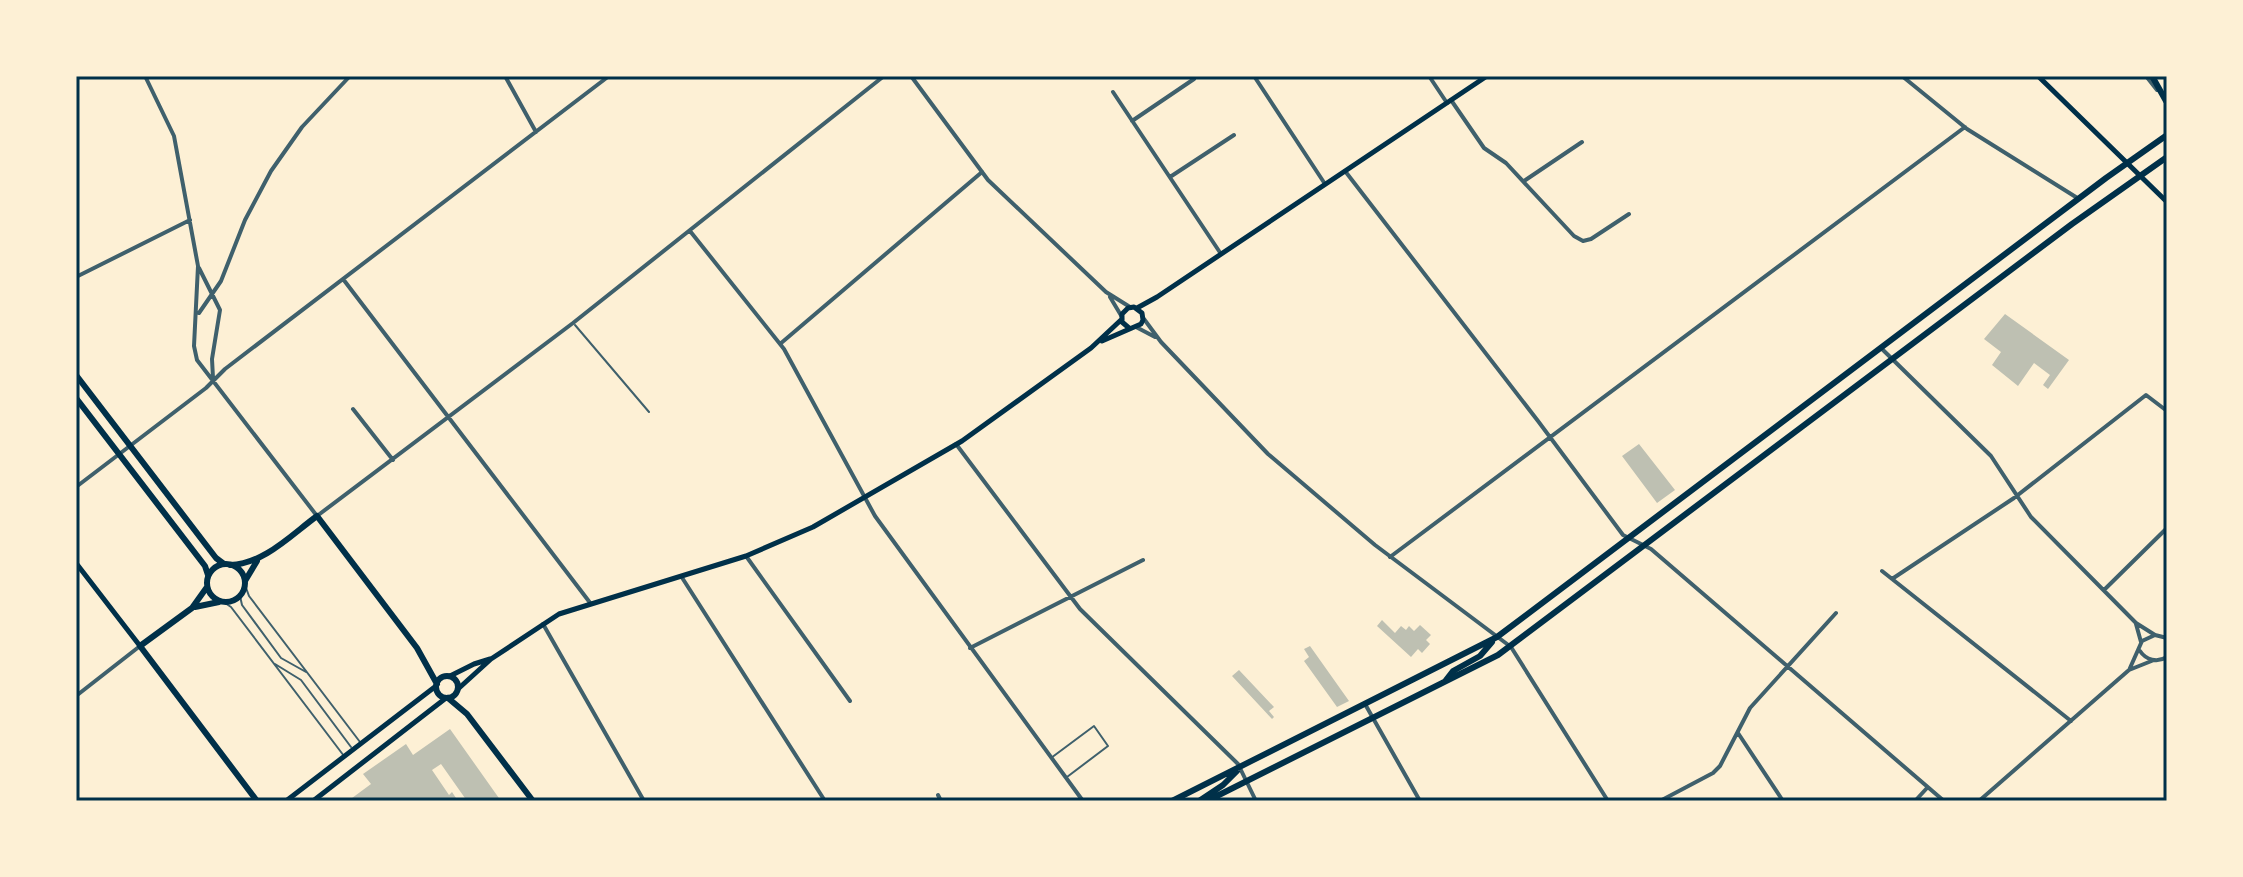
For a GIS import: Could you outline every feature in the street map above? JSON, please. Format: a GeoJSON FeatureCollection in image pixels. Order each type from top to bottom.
{"type":"FeatureCollection","features":[{"type":"Feature","properties":{"kind":"main road"},"geometry":{"type":"LineString","coordinates":[[313,801],[447,698],[454,697],[458,689],[491,659],[559,614],[746,556],[813,527],[956,444],[1091,348],[1122,318],[1125,310],[1157,297],[1487,76]]}},
{"type":"Feature","properties":{"kind":"main road"},"geometry":{"type":"LineString","coordinates":[[2038,76],[2167,202]]}},
{"type":"Feature","properties":{"kind":"main road"},"geometry":{"type":"LineString","coordinates":[[2152,76],[2166,102]]}},
{"type":"Feature","properties":{"kind":"main road"},"geometry":{"type":"LineString","coordinates":[[1172,801],[1497,637],[2167,135]]}},
{"type":"Feature","properties":{"kind":"main road"},"geometry":{"type":"LineString","coordinates":[[1207,801],[1498,655],[2072,224],[2167,157]]}},
{"type":"Feature","properties":{"kind":"main road"},"geometry":{"type":"LineString","coordinates":[[1091,348],[1141,324],[1157,297]]}},
{"type":"Feature","properties":{"kind":"main road"},"geometry":{"type":"LineString","coordinates":[[1134,308],[1143,316]]}},
{"type":"Feature","properties":{"kind":"main road"},"geometry":{"type":"LineString","coordinates":[[1122,318],[1124,324],[1133,328]]}},
{"type":"Feature","properties":{"kind":"main road"},"geometry":{"type":"LineString","coordinates":[[76,375],[218,560],[240,570],[245,583]]}},
{"type":"Feature","properties":{"kind":"main road"},"geometry":{"type":"LineString","coordinates":[[76,398],[207,569],[210,595],[223,602]]}},
{"type":"Feature","properties":{"kind":"main road"},"geometry":{"type":"LineString","coordinates":[[208,575],[215,567],[260,558],[317,516],[417,647],[438,693],[467,714],[533,801]]}},
{"type":"Feature","properties":{"kind":"main road"},"geometry":{"type":"LineString","coordinates":[[192,608],[234,601],[240,596],[260,558]]}},
{"type":"Feature","properties":{"kind":"main road"},"geometry":{"type":"LineString","coordinates":[[76,563],[257,801]]}},
{"type":"Feature","properties":{"kind":"main road"},"geometry":{"type":"LineString","coordinates":[[140,646],[192,608],[207,587]]}},
{"type":"Feature","properties":{"kind":"main road"},"geometry":{"type":"LineString","coordinates":[[1444,683],[1453,671],[1480,656],[1497,637]]}},
{"type":"Feature","properties":{"kind":"main road"},"geometry":{"type":"LineString","coordinates":[[286,801],[441,678],[491,659]]}},
{"type":"Feature","properties":{"kind":"main road"},"geometry":{"type":"LineString","coordinates":[[450,676],[457,681],[458,689]]}},
{"type":"Feature","properties":{"kind":"main road"},"geometry":{"type":"LineString","coordinates":[[1199,801],[1227,783],[1239,768]]}},
{"type":"Feature","properties":{"kind":"street"},"geometry":{"type":"LineString","coordinates":[[145,76],[174,136],[190,220],[198,266],[196,357],[317,516],[573,323],[884,76]]}},
{"type":"Feature","properties":{"kind":"street"},"geometry":{"type":"LineString","coordinates":[[197,319],[222,278],[253,203],[276,164],[308,120],[350,76]]}},
{"type":"Feature","properties":{"kind":"street"},"geometry":{"type":"LineString","coordinates":[[505,76],[536,132]]}},
{"type":"Feature","properties":{"kind":"street"},"geometry":{"type":"LineString","coordinates":[[76,487],[225,369],[609,76]]}},
{"type":"Feature","properties":{"kind":"street"},"geometry":{"type":"LineString","coordinates":[[911,76],[982,172],[1106,292],[1134,308]]}},
{"type":"Feature","properties":{"kind":"street"},"geometry":{"type":"LineString","coordinates":[[1254,76],[1325,184]]}},
{"type":"Feature","properties":{"kind":"street"},"geometry":{"type":"LineString","coordinates":[[1429,76],[1484,148],[1506,163],[1574,236],[1583,241],[1591,239],[1629,214]]}},
{"type":"Feature","properties":{"kind":"street"},"geometry":{"type":"LineString","coordinates":[[1902,76],[1965,127],[2079,199]]}},
{"type":"Feature","properties":{"kind":"street"},"geometry":{"type":"LineString","coordinates":[[2146,76],[2166,102]]}},
{"type":"Feature","properties":{"kind":"street"},"geometry":{"type":"LineString","coordinates":[[1132,121],[1194,79]]}},
{"type":"Feature","properties":{"kind":"street"},"geometry":{"type":"LineString","coordinates":[[1113,92],[1221,254]]}},
{"type":"Feature","properties":{"kind":"street"},"geometry":{"type":"LineString","coordinates":[[1390,557],[1965,127]]}},
{"type":"Feature","properties":{"kind":"street"},"geometry":{"type":"LineString","coordinates":[[1170,177],[1234,135]]}},
{"type":"Feature","properties":{"kind":"street"},"geometry":{"type":"LineString","coordinates":[[1524,181],[1582,142]]}},
{"type":"Feature","properties":{"kind":"street"},"geometry":{"type":"LineString","coordinates":[[1345,171],[1623,535],[1651,549],[1944,801]]}},
{"type":"Feature","properties":{"kind":"street"},"geometry":{"type":"LineString","coordinates":[[780,344],[982,172]]}},
{"type":"Feature","properties":{"kind":"street"},"geometry":{"type":"LineString","coordinates":[[76,277],[190,220]]}},
{"type":"Feature","properties":{"kind":"street"},"geometry":{"type":"LineString","coordinates":[[690,231],[780,344],[875,516],[1083,801]]}},
{"type":"Feature","properties":{"kind":"street"},"geometry":{"type":"LineString","coordinates":[[198,266],[220,310],[212,363],[214,380]]}},
{"type":"Feature","properties":{"kind":"street"},"geometry":{"type":"LineString","coordinates":[[343,279],[591,604]]}},
{"type":"Feature","properties":{"kind":"street"},"geometry":{"type":"LineString","coordinates":[[1106,292],[1122,318]]}},
{"type":"Feature","properties":{"kind":"street"},"geometry":{"type":"LineString","coordinates":[[1143,316],[1160,341],[1260,447],[1390,557],[1510,646],[1608,801]]}},
{"type":"Feature","properties":{"kind":"street"},"geometry":{"type":"LineString","coordinates":[[1133,328],[1160,341]]}},
{"type":"Feature","properties":{"kind":"street"},"geometry":{"type":"LineString","coordinates":[[1882,349],[1991,456],[2031,517],[2135,622],[2157,635],[2167,635]]}},
{"type":"Feature","properties":{"kind":"street"},"geometry":{"type":"LineString","coordinates":[[1892,579],[2017,496],[2146,395],[2167,411]]}},
{"type":"Feature","properties":{"kind":"street"},"geometry":{"type":"LineString","coordinates":[[353,409],[393,460]]}},
{"type":"Feature","properties":{"kind":"street"},"geometry":{"type":"LineString","coordinates":[[956,444],[1080,609],[1239,768],[1256,801]]}},
{"type":"Feature","properties":{"kind":"street"},"geometry":{"type":"LineString","coordinates":[[2104,590],[2167,528]]}},
{"type":"Feature","properties":{"kind":"street"},"geometry":{"type":"LineString","coordinates":[[746,556],[850,701]]}},
{"type":"Feature","properties":{"kind":"street"},"geometry":{"type":"LineString","coordinates":[[970,648],[1143,560]]}},
{"type":"Feature","properties":{"kind":"street"},"geometry":{"type":"LineString","coordinates":[[1882,571],[2071,721]]}},
{"type":"Feature","properties":{"kind":"street"},"geometry":{"type":"LineString","coordinates":[[681,576],[825,801]]}},
{"type":"Feature","properties":{"kind":"street"},"geometry":{"type":"LineString","coordinates":[[1660,801],[1717,769],[1750,708],[1836,613]]}},
{"type":"Feature","properties":{"kind":"street"},"geometry":{"type":"LineString","coordinates":[[2135,622],[2143,656],[2156,660]]}},
{"type":"Feature","properties":{"kind":"street"},"geometry":{"type":"LineString","coordinates":[[543,624],[644,801]]}},
{"type":"Feature","properties":{"kind":"street"},"geometry":{"type":"LineString","coordinates":[[2129,670],[2140,646],[2157,635]]}},
{"type":"Feature","properties":{"kind":"street"},"geometry":{"type":"LineString","coordinates":[[76,696],[140,646]]}},
{"type":"Feature","properties":{"kind":"street"},"geometry":{"type":"LineString","coordinates":[[1979,801],[2129,670],[2167,659]]}},
{"type":"Feature","properties":{"kind":"street"},"geometry":{"type":"LineString","coordinates":[[1365,704],[1420,801]]}},
{"type":"Feature","properties":{"kind":"street"},"geometry":{"type":"LineString","coordinates":[[1738,732],[1783,801]]}},
{"type":"Feature","properties":{"kind":"street"},"geometry":{"type":"LineString","coordinates":[[1915,801],[1928,787]]}},
{"type":"Feature","properties":{"kind":"street"},"geometry":{"type":"LineString","coordinates":[[938,795],[941,801]]}},
{"type":"Feature","properties":{"kind":"lane"},"geometry":{"type":"LineString","coordinates":[[573,323],[649,412]]}},
{"type":"Feature","properties":{"kind":"lane"},"geometry":{"type":"LineString","coordinates":[[245,583],[249,596],[361,744]]}},
{"type":"Feature","properties":{"kind":"lane"},"geometry":{"type":"LineString","coordinates":[[240,596],[242,605],[281,658],[307,673]]}},
{"type":"Feature","properties":{"kind":"lane"},"geometry":{"type":"LineString","coordinates":[[223,602],[231,607],[344,757]]}},
{"type":"Feature","properties":{"kind":"lane"},"geometry":{"type":"LineString","coordinates":[[274,664],[301,680],[353,750]]}},
{"type":"Feature","properties":{"kind":"lane"},"geometry":{"type":"LineString","coordinates":[[1051,758],[1094,726],[1108,746],[1066,778]]}},
{"type":"Feature","properties":{"kind":"building"},"geometry":{"type":"Polygon","coordinates":[[[2005,314],[2069,360],[2048,389],[2043,385],[2050,375],[2034,363],[2018,386],[1992,365],[2001,352],[1984,339],[2005,314]]]}},
{"type":"Feature","properties":{"kind":"building"},"geometry":{"type":"Polygon","coordinates":[[[1639,444],[1675,490],[1657,503],[1622,456],[1639,444]]]}},
{"type":"Feature","properties":{"kind":"building"},"geometry":{"type":"Polygon","coordinates":[[[1382,620],[1395,633],[1401,626],[1406,630],[1409,626],[1414,631],[1420,625],[1431,635],[1426,640],[1430,644],[1422,653],[1418,649],[1411,657],[1377,626],[1382,620]]]}},
{"type":"Feature","properties":{"kind":"building"},"geometry":{"type":"Polygon","coordinates":[[[1310,646],[1349,701],[1337,707],[1304,661],[1309,657],[1304,649],[1310,646]]]}},
{"type":"Feature","properties":{"kind":"building"},"geometry":{"type":"Polygon","coordinates":[[[1239,670],[1274,707],[1269,711],[1274,717],[1272,719],[1232,676],[1239,670]]]}},
{"type":"Feature","properties":{"kind":"building"},"geometry":{"type":"Polygon","coordinates":[[[450,729],[501,801],[467,801],[441,764],[432,770],[449,795],[452,792],[458,801],[348,801],[371,784],[363,774],[406,744],[413,755],[450,729]]]}}]}
